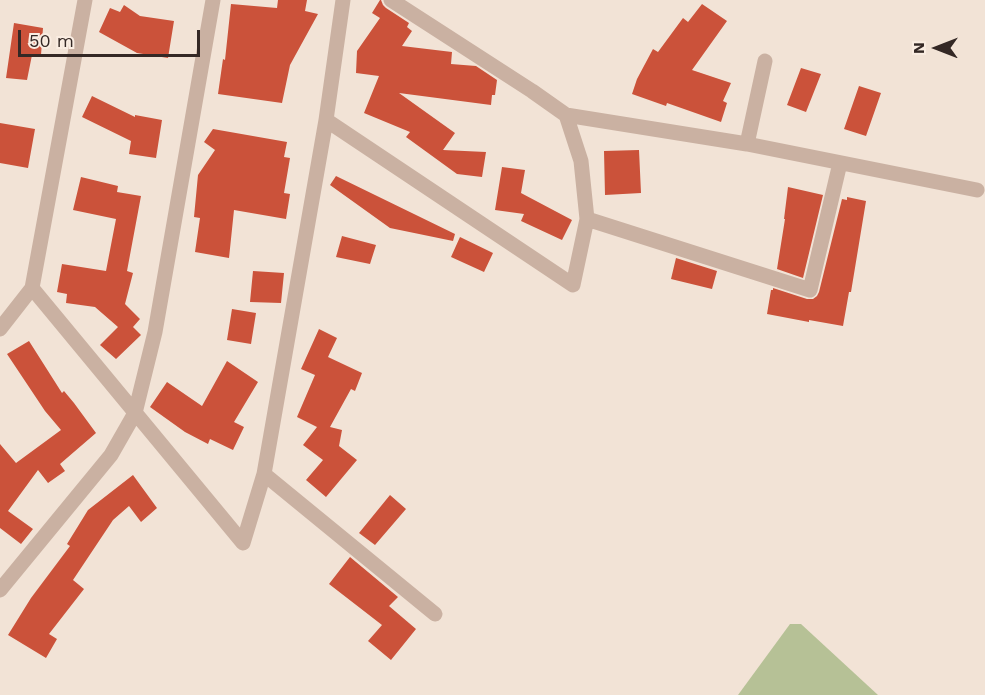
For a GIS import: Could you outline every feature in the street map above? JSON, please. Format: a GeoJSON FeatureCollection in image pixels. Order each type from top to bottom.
{"type":"FeatureCollection","features":[{"type":"Feature","properties":{"kind":"street"},"geometry":{"type":"LineString","coordinates":[[0,329],[32,288],[85,0]]}},
{"type":"Feature","properties":{"kind":"street"},"geometry":{"type":"LineString","coordinates":[[0,590],[111,455],[135,413],[155,332],[213,0]]}},
{"type":"Feature","properties":{"kind":"street"},"geometry":{"type":"LineString","coordinates":[[32,288],[243,543],[264,474],[326,120],[343,0]]}},
{"type":"Feature","properties":{"kind":"street"},"geometry":{"type":"LineString","coordinates":[[391,0],[566,115],[747,144],[977,190]]}},
{"type":"Feature","properties":{"kind":"street"},"geometry":{"type":"LineString","coordinates":[[747,144],[765,61]]}},
{"type":"Feature","properties":{"kind":"street"},"geometry":{"type":"LineString","coordinates":[[326,120],[573,285],[587,219],[581,161],[566,115]]}},
{"type":"Feature","properties":{"kind":"street"},"geometry":{"type":"LineString","coordinates":[[587,219],[810,290],[840,163]]}},
{"type":"Feature","properties":{"kind":"street"},"geometry":{"type":"LineString","coordinates":[[264,474],[435,614]]}},
{"type":"Feature","properties":{"kind":"green space"},"geometry":{"type":"Polygon","coordinates":[[[790,624],[801,624],[878,695],[738,695],[790,624]]]}},
{"type":"Feature","properties":{"kind":"building"},"geometry":{"type":"Polygon","coordinates":[[[278,0],[307,0],[305,11],[318,14],[290,65],[282,103],[218,94],[223,59],[225,60],[231,4],[277,8],[278,0]]]}},
{"type":"Feature","properties":{"kind":"building"},"geometry":{"type":"Polygon","coordinates":[[[380,0],[386,8],[409,23],[407,27],[412,31],[402,46],[452,52],[451,64],[476,66],[497,80],[491,105],[399,93],[455,133],[443,150],[486,152],[482,177],[457,174],[406,137],[410,132],[364,113],[379,76],[356,73],[357,51],[380,18],[372,13],[380,0]]]}},
{"type":"Feature","properties":{"kind":"building"},"geometry":{"type":"Polygon","coordinates":[[[702,4],[727,21],[692,70],[731,83],[723,101],[727,103],[721,122],[667,103],[666,106],[632,94],[637,79],[653,49],[658,52],[683,18],[688,22],[702,4]]]}},
{"type":"Feature","properties":{"kind":"building"},"geometry":{"type":"Polygon","coordinates":[[[124,5],[140,16],[174,21],[168,58],[137,53],[99,32],[110,8],[120,12],[124,5]]]}},
{"type":"Feature","properties":{"kind":"building"},"geometry":{"type":"Polygon","coordinates":[[[14,23],[43,28],[41,55],[32,55],[27,80],[6,78],[14,23]]]}},
{"type":"Feature","properties":{"kind":"building"},"geometry":{"type":"Polygon","coordinates":[[[801,68],[821,74],[806,112],[787,105],[801,68]]]}},
{"type":"Feature","properties":{"kind":"building"},"geometry":{"type":"Polygon","coordinates":[[[859,86],[881,93],[866,136],[844,129],[859,86]]]}},
{"type":"Feature","properties":{"kind":"building"},"geometry":{"type":"Polygon","coordinates":[[[92,96],[135,117],[135,115],[162,120],[156,158],[129,154],[131,141],[82,117],[92,96]]]}},
{"type":"Feature","properties":{"kind":"building"},"geometry":{"type":"Polygon","coordinates":[[[0,123],[35,129],[28,168],[0,163],[0,123]]]}},
{"type":"Feature","properties":{"kind":"building"},"geometry":{"type":"Polygon","coordinates":[[[213,129],[287,142],[284,157],[290,158],[284,193],[290,194],[286,219],[234,210],[229,258],[195,252],[200,218],[194,217],[198,175],[215,150],[204,142],[213,129]]]}},
{"type":"Feature","properties":{"kind":"building"},"geometry":{"type":"Polygon","coordinates":[[[639,150],[641,193],[605,195],[604,151],[639,150]]]}},
{"type":"Feature","properties":{"kind":"building"},"geometry":{"type":"Polygon","coordinates":[[[502,167],[525,170],[521,193],[572,220],[562,240],[521,221],[524,214],[495,210],[502,167]]]}},
{"type":"Feature","properties":{"kind":"building"},"geometry":{"type":"Polygon","coordinates":[[[336,176],[455,234],[453,241],[390,228],[330,185],[336,176]]]}},
{"type":"Feature","properties":{"kind":"building"},"geometry":{"type":"Polygon","coordinates":[[[81,177],[118,186],[117,192],[141,196],[127,271],[133,273],[125,304],[140,319],[133,327],[141,335],[116,359],[100,345],[118,327],[95,307],[66,303],[67,294],[57,292],[62,264],[106,271],[116,219],[73,210],[81,177]]]}},
{"type":"Feature","properties":{"kind":"building"},"geometry":{"type":"Polygon","coordinates":[[[788,187],[823,195],[803,278],[777,269],[788,187]]]}},
{"type":"Feature","properties":{"kind":"building"},"geometry":{"type":"Polygon","coordinates":[[[847,197],[866,201],[843,326],[767,314],[773,288],[807,299],[817,296],[842,199],[847,200],[847,197]]]}},
{"type":"Feature","properties":{"kind":"building"},"geometry":{"type":"Polygon","coordinates":[[[342,236],[376,245],[370,264],[336,257],[342,236]]]}},
{"type":"Feature","properties":{"kind":"building"},"geometry":{"type":"Polygon","coordinates":[[[460,237],[493,253],[484,272],[451,257],[460,237]]]}},
{"type":"Feature","properties":{"kind":"building"},"geometry":{"type":"Polygon","coordinates":[[[676,258],[717,271],[712,289],[671,279],[676,258]]]}},
{"type":"Feature","properties":{"kind":"building"},"geometry":{"type":"Polygon","coordinates":[[[253,271],[284,273],[281,303],[250,302],[253,271]]]}},
{"type":"Feature","properties":{"kind":"building"},"geometry":{"type":"Polygon","coordinates":[[[232,309],[256,313],[251,344],[227,340],[232,309]]]}},
{"type":"Feature","properties":{"kind":"building"},"geometry":{"type":"Polygon","coordinates":[[[319,329],[337,338],[328,357],[362,373],[355,391],[351,389],[330,427],[342,430],[339,446],[357,460],[326,497],[306,480],[323,460],[303,445],[317,427],[297,417],[315,375],[301,369],[319,329]]]}},
{"type":"Feature","properties":{"kind":"building"},"geometry":{"type":"Polygon","coordinates":[[[29,341],[62,393],[64,391],[96,433],[60,464],[65,471],[48,483],[38,470],[8,511],[33,529],[21,544],[0,528],[0,444],[16,463],[61,430],[45,411],[7,354],[29,341]]]}},
{"type":"Feature","properties":{"kind":"building"},"geometry":{"type":"Polygon","coordinates":[[[227,361],[258,382],[234,422],[244,427],[233,450],[210,439],[208,444],[185,432],[150,407],[167,382],[202,406],[227,361]]]}},
{"type":"Feature","properties":{"kind":"building"},"geometry":{"type":"Polygon","coordinates":[[[133,475],[157,508],[141,522],[129,506],[113,520],[73,580],[84,589],[49,634],[57,639],[46,658],[8,635],[31,598],[70,546],[67,544],[88,510],[133,475]]]}},
{"type":"Feature","properties":{"kind":"building"},"geometry":{"type":"Polygon","coordinates":[[[390,495],[406,509],[375,545],[359,533],[390,495]]]}},
{"type":"Feature","properties":{"kind":"building"},"geometry":{"type":"Polygon","coordinates":[[[350,557],[398,597],[389,606],[416,629],[391,660],[368,641],[382,625],[329,584],[350,557]]]}}]}
